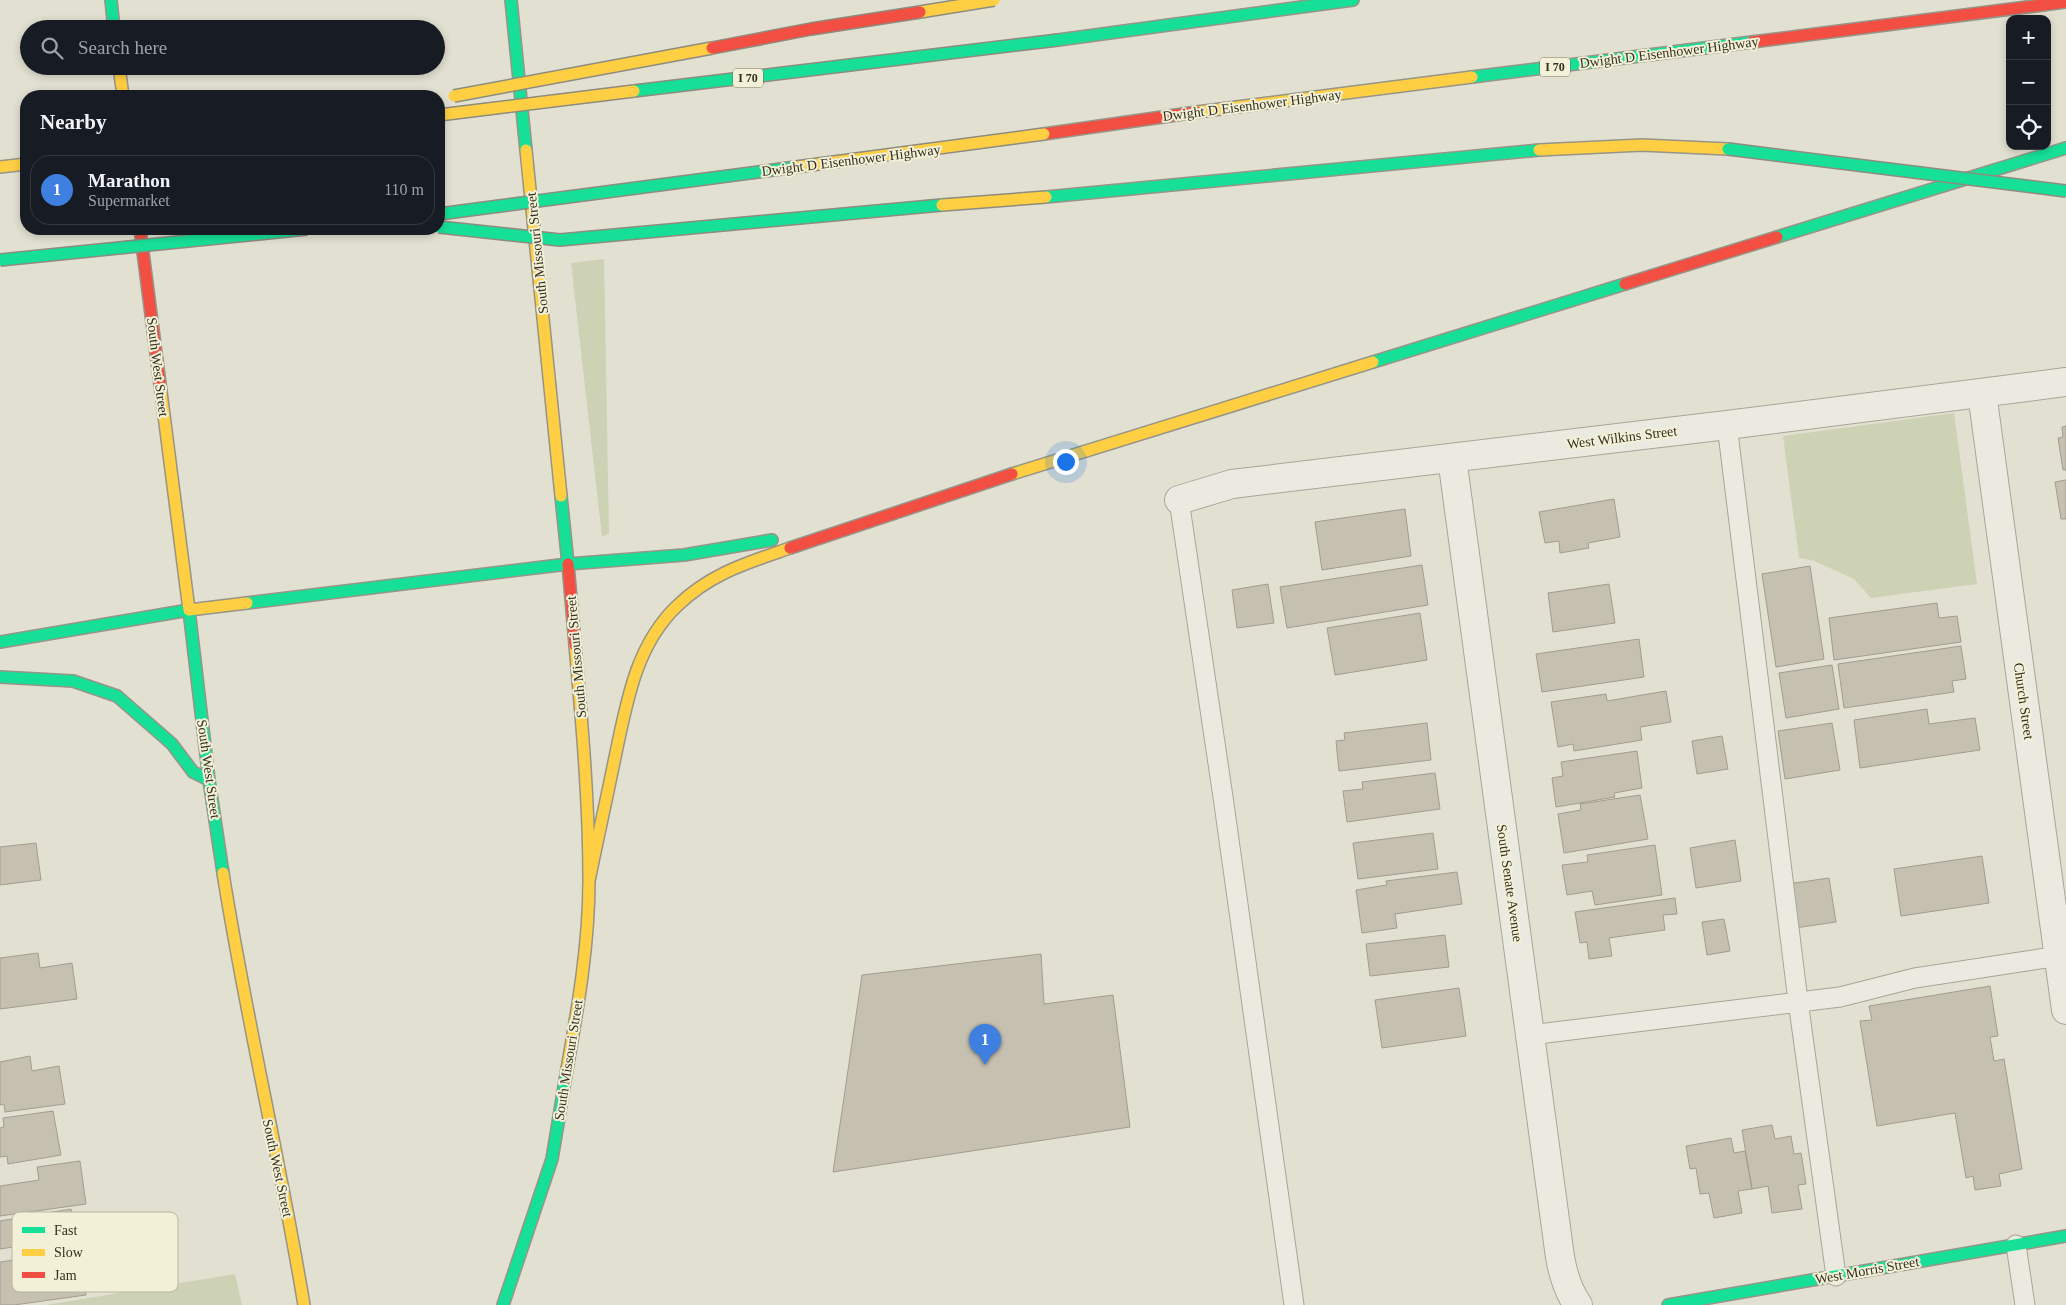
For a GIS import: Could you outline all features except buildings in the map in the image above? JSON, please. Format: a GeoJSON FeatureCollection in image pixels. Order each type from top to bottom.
{"type":"FeatureCollection","features":[{"type":"Feature","properties":{"kind":"main road"},"geometry":{"type":"LineString","coordinates":[[110,0],[113,20]]}},
{"type":"Feature","properties":{"kind":"main road","name":"South Missouri Street"},"geometry":{"type":"LineString","coordinates":[[503,1305],[552,1159],[578,998],[585,942],[589,882],[584,751],[568,564],[511,0]]}},
{"type":"Feature","properties":{"kind":"main road"},"geometry":{"type":"LineString","coordinates":[[445,98],[810,29],[994,0]]}},
{"type":"Feature","properties":{"kind":"main road","name":"I 70"},"geometry":{"type":"LineString","coordinates":[[445,114],[1058,40],[1354,0]]}},
{"type":"Feature","properties":{"kind":"main road","name":"Dwight D Eisenhower Highway"},"geometry":{"type":"LineString","coordinates":[[445,213],[1044,134],[1188,113],[2066,2]]}},
{"type":"Feature","properties":{"kind":"main road"},"geometry":{"type":"LineString","coordinates":[[120,75],[122,90]]}},
{"type":"Feature","properties":{"kind":"main road"},"geometry":{"type":"LineString","coordinates":[[445,228],[560,240],[840,213],[1046,197],[1557,148],[1642,145],[1728,149],[2066,191]]}},
{"type":"Feature","properties":{"kind":"main road"},"geometry":{"type":"LineString","coordinates":[[589,882],[631,685],[644,654],[662,622],[716,576],[732,568],[970,487],[2066,148]]}},
{"type":"Feature","properties":{"kind":"main road"},"geometry":{"type":"LineString","coordinates":[[0,167],[20,165]]}},
{"type":"Feature","properties":{"kind":"main road","name":"South West Street"},"geometry":{"type":"LineString","coordinates":[[141,235],[209,780],[236,954],[292,1232],[304,1305]]}},
{"type":"Feature","properties":{"kind":"main road"},"geometry":{"type":"LineString","coordinates":[[0,260],[248,235]]}},
{"type":"Feature","properties":{"kind":"main road"},"geometry":{"type":"LineString","coordinates":[[0,642],[189,610],[568,564],[684,555],[872,520]]}},
{"type":"Feature","properties":{"kind":"main road"},"geometry":{"type":"LineString","coordinates":[[0,677],[73,681],[118,696],[172,744],[193,772],[209,780]]}},
{"type":"Feature","properties":{"kind":"main road","name":"West Morris Street"},"geometry":{"type":"LineString","coordinates":[[1668,1305],[2066,1236]]}},
{"type":"Feature","properties":{"kind":"street","name":"West Wilkins Street"},"geometry":{"type":"LineString","coordinates":[[1179,500],[1232,484],[1727,425],[2066,382]]}},
{"type":"Feature","properties":{"kind":"street","name":"Church Street"},"geometry":{"type":"LineString","coordinates":[[1982,393],[2066,1010]]}},
{"type":"Feature","properties":{"kind":"street","name":"South Senate Avenue"},"geometry":{"type":"LineString","coordinates":[[1452,458],[1560,1257],[1564,1274],[1578,1305]]}},
{"type":"Feature","properties":{"kind":"lane"},"geometry":{"type":"LineString","coordinates":[[1727,425],[1798,1001],[1836,1276]]}},
{"type":"Feature","properties":{"kind":"lane"},"geometry":{"type":"LineString","coordinates":[[1179,500],[1222,787],[1294,1305]]}},
{"type":"Feature","properties":{"kind":"lane"},"geometry":{"type":"LineString","coordinates":[[1530,1035],[1840,997],[1915,978],[2059,956]]}},
{"type":"Feature","properties":{"kind":"lane"},"geometry":{"type":"LineString","coordinates":[[2016,1245],[2025,1305]]}},
{"type":"Feature","properties":{"kind":"green space"},"geometry":{"type":"Polygon","coordinates":[[[604,259],[609,534],[602,537],[571,263],[604,259]]]}},
{"type":"Feature","properties":{"kind":"green space"},"geometry":{"type":"Polygon","coordinates":[[[1954,413],[1977,584],[1871,598],[1854,579],[1812,560],[1799,558],[1783,436],[1954,413]]]}},
{"type":"Feature","properties":{"kind":"green space"},"geometry":{"type":"Polygon","coordinates":[[[235,1274],[242,1305],[46,1305],[125,1292],[178,1292],[178,1283],[235,1274]]]}},
{"type":"Feature","properties":{"kind":"traffic: fast"},"geometry":{"type":"LineString","coordinates":[[111,0],[113,20]]}},
{"type":"Feature","properties":{"kind":"traffic: fast"},"geometry":{"type":"LineString","coordinates":[[511,0],[526,150]]}},
{"type":"Feature","properties":{"kind":"traffic: fast"},"geometry":{"type":"LineString","coordinates":[[1058,40],[1353,0]]}},
{"type":"Feature","properties":{"kind":"traffic: fast"},"geometry":{"type":"LineString","coordinates":[[634,91],[1058,40]]}},
{"type":"Feature","properties":{"kind":"traffic: fast"},"geometry":{"type":"LineString","coordinates":[[1472,77],[1752,42]]}},
{"type":"Feature","properties":{"kind":"traffic: fast"},"geometry":{"type":"LineString","coordinates":[[1777,237],[2066,148]]}},
{"type":"Feature","properties":{"kind":"traffic: fast"},"geometry":{"type":"LineString","coordinates":[[1728,149],[2066,191]]}},
{"type":"Feature","properties":{"kind":"traffic: fast"},"geometry":{"type":"LineString","coordinates":[[1046,197],[1539,150]]}},
{"type":"Feature","properties":{"kind":"traffic: fast"},"geometry":{"type":"LineString","coordinates":[[445,213],[796,167]]}},
{"type":"Feature","properties":{"kind":"traffic: fast"},"geometry":{"type":"LineString","coordinates":[[445,228],[560,240],[942,205]]}},
{"type":"Feature","properties":{"kind":"traffic: fast"},"geometry":{"type":"LineString","coordinates":[[0,260],[248,235]]}},
{"type":"Feature","properties":{"kind":"traffic: fast"},"geometry":{"type":"LineString","coordinates":[[1373,362],[1625,284]]}},
{"type":"Feature","properties":{"kind":"traffic: fast"},"geometry":{"type":"LineString","coordinates":[[247,603],[568,564],[561,496]]}},
{"type":"Feature","properties":{"kind":"traffic: fast"},"geometry":{"type":"LineString","coordinates":[[568,564],[684,555],[772,540]]}},
{"type":"Feature","properties":{"kind":"traffic: fast"},"geometry":{"type":"LineString","coordinates":[[189,610],[209,780],[223,873]]}},
{"type":"Feature","properties":{"kind":"traffic: fast"},"geometry":{"type":"LineString","coordinates":[[0,642],[189,610]]}},
{"type":"Feature","properties":{"kind":"traffic: fast"},"geometry":{"type":"LineString","coordinates":[[0,677],[73,681],[117,696],[172,744],[193,772],[209,780]]}},
{"type":"Feature","properties":{"kind":"traffic: fast"},"geometry":{"type":"LineString","coordinates":[[503,1305],[552,1159],[567,1069]]}},
{"type":"Feature","properties":{"kind":"traffic: fast"},"geometry":{"type":"LineString","coordinates":[[1668,1305],[2066,1236]]}},
{"type":"Feature","properties":{"kind":"traffic: slow"},"geometry":{"type":"LineString","coordinates":[[920,12],[994,0]]}},
{"type":"Feature","properties":{"kind":"traffic: slow"},"geometry":{"type":"LineString","coordinates":[[454,96],[712,48]]}},
{"type":"Feature","properties":{"kind":"traffic: slow"},"geometry":{"type":"LineString","coordinates":[[120,75],[122,90]]}},
{"type":"Feature","properties":{"kind":"traffic: slow"},"geometry":{"type":"LineString","coordinates":[[1197,112],[1472,77]]}},
{"type":"Feature","properties":{"kind":"traffic: slow"},"geometry":{"type":"LineString","coordinates":[[445,114],[634,91]]}},
{"type":"Feature","properties":{"kind":"traffic: slow"},"geometry":{"type":"LineString","coordinates":[[796,167],[1044,134]]}},
{"type":"Feature","properties":{"kind":"traffic: slow"},"geometry":{"type":"LineString","coordinates":[[1539,150],[1642,145],[1728,149]]}},
{"type":"Feature","properties":{"kind":"traffic: slow"},"geometry":{"type":"LineString","coordinates":[[526,150],[561,496]]}},
{"type":"Feature","properties":{"kind":"traffic: slow"},"geometry":{"type":"LineString","coordinates":[[0,167],[20,165]]}},
{"type":"Feature","properties":{"kind":"traffic: slow"},"geometry":{"type":"LineString","coordinates":[[942,205],[1046,197]]}},
{"type":"Feature","properties":{"kind":"traffic: slow"},"geometry":{"type":"LineString","coordinates":[[1012,474],[1373,362]]}},
{"type":"Feature","properties":{"kind":"traffic: slow"},"geometry":{"type":"LineString","coordinates":[[160,384],[189,610],[247,603]]}},
{"type":"Feature","properties":{"kind":"traffic: slow"},"geometry":{"type":"LineString","coordinates":[[589,881],[628,699],[641,659],[651,640],[662,622],[677,606],[703,585],[730,570],[790,548]]}},
{"type":"Feature","properties":{"kind":"traffic: slow"},"geometry":{"type":"LineString","coordinates":[[567,1069],[579,999],[589,904],[589,851],[583,733],[575,645]]}},
{"type":"Feature","properties":{"kind":"traffic: slow"},"geometry":{"type":"LineString","coordinates":[[223,873],[304,1305]]}},
{"type":"Feature","properties":{"kind":"traffic: jam"},"geometry":{"type":"LineString","coordinates":[[1752,42],[2066,2]]}},
{"type":"Feature","properties":{"kind":"traffic: jam"},"geometry":{"type":"LineString","coordinates":[[712,48],[811,29],[920,12]]}},
{"type":"Feature","properties":{"kind":"traffic: jam"},"geometry":{"type":"LineString","coordinates":[[1044,134],[1197,112]]}},
{"type":"Feature","properties":{"kind":"traffic: jam"},"geometry":{"type":"LineString","coordinates":[[141,235],[160,384]]}},
{"type":"Feature","properties":{"kind":"traffic: jam"},"geometry":{"type":"LineString","coordinates":[[1625,284],[1777,237]]}},
{"type":"Feature","properties":{"kind":"traffic: jam"},"geometry":{"type":"LineString","coordinates":[[790,548],[1012,474]]}},
{"type":"Feature","properties":{"kind":"traffic: jam"},"geometry":{"type":"LineString","coordinates":[[568,564],[575,645]]}},
{"type":"Feature","properties":{"kind":"place","name":"Marathon"},"geometry":{"type":"Point","coordinates":[985,1065]}}]}
